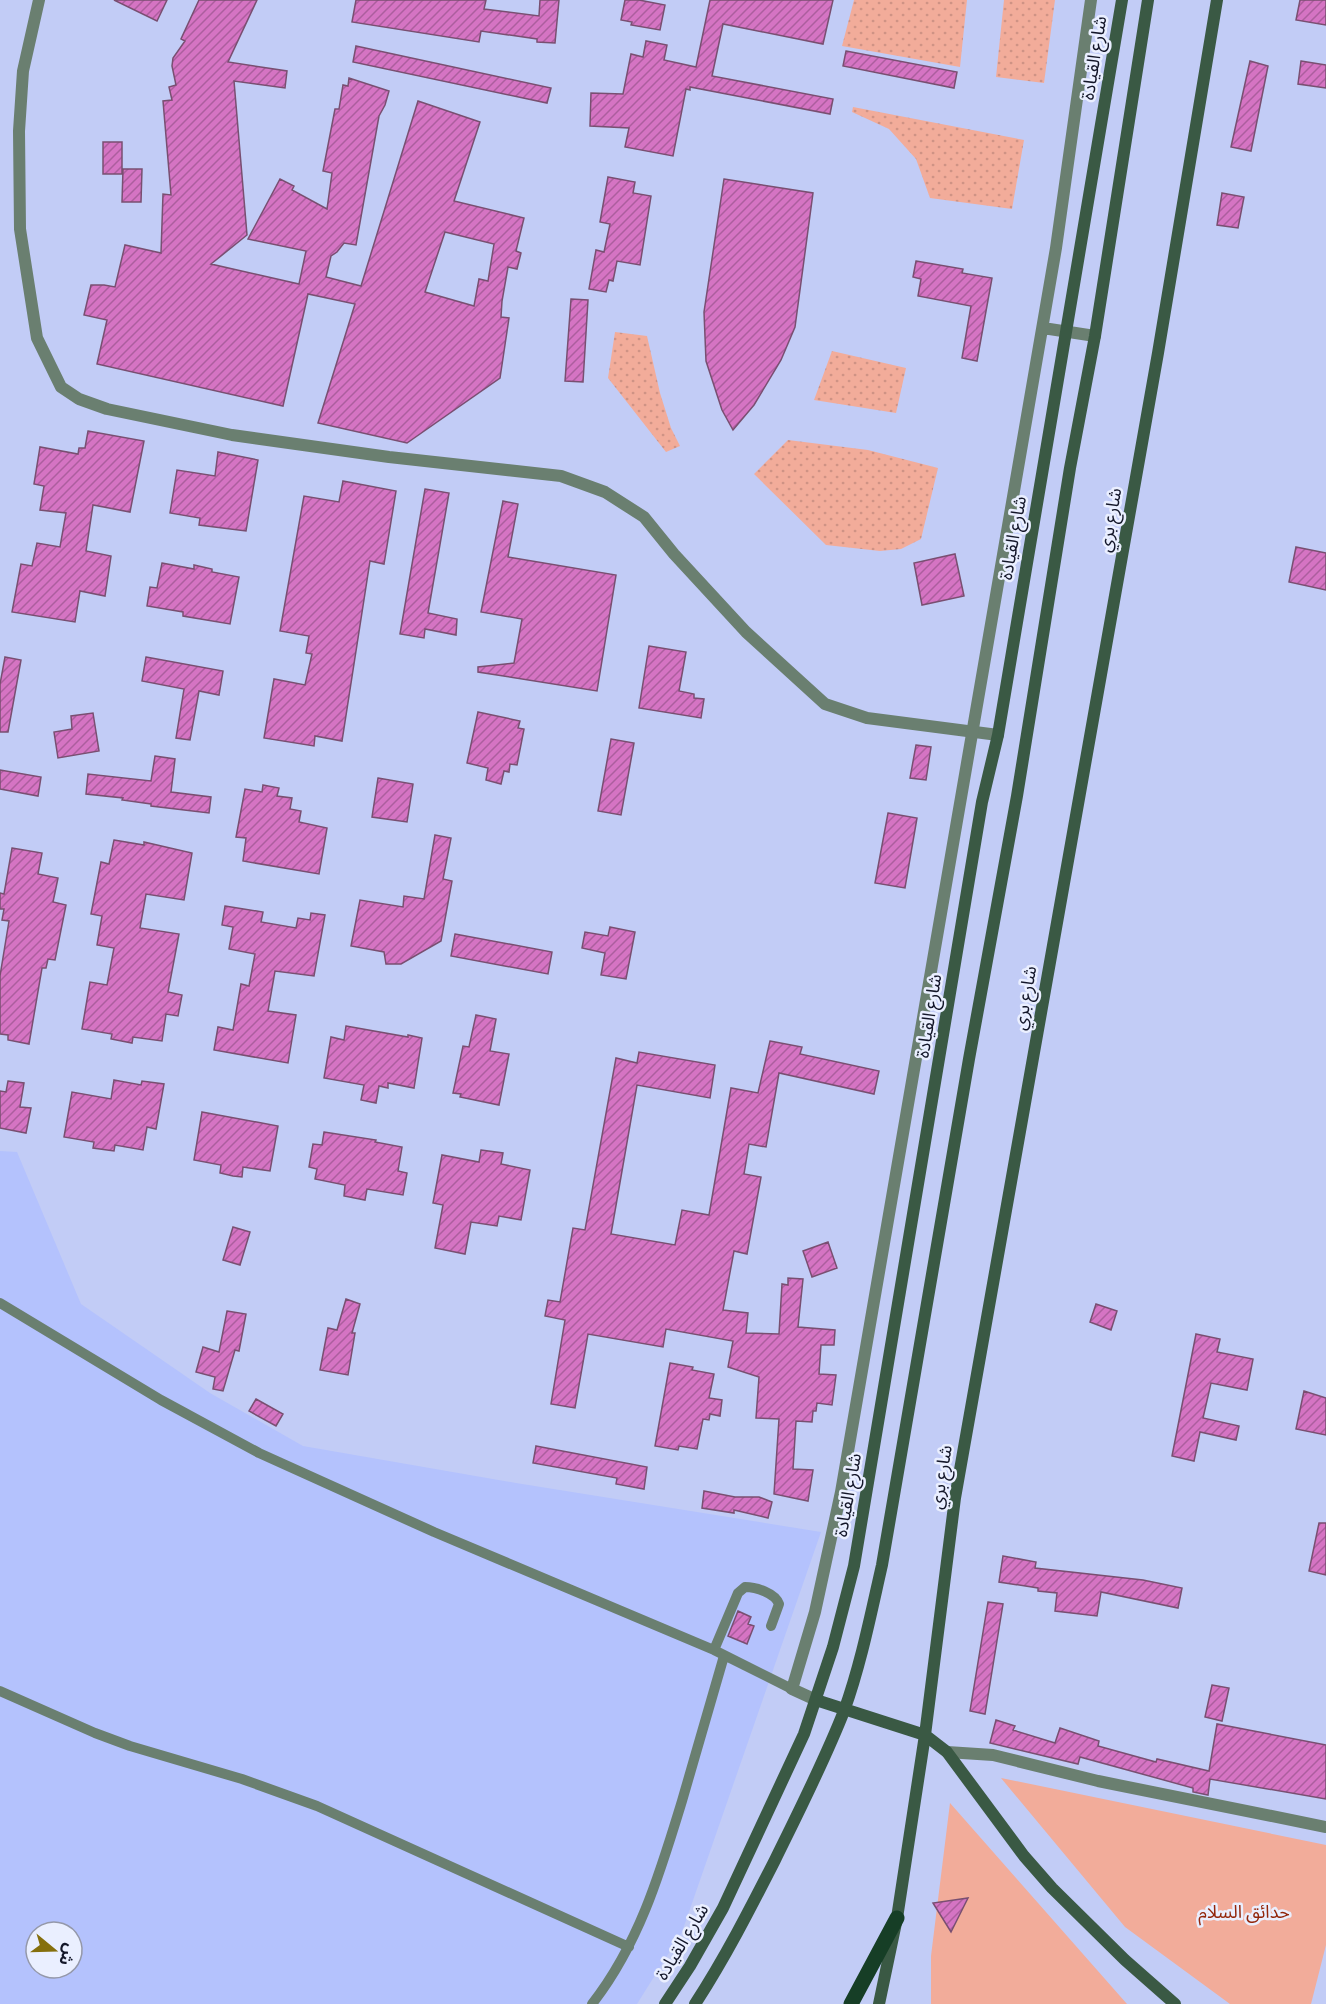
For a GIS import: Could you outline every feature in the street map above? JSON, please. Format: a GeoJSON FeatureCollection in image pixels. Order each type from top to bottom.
{"type":"FeatureCollection","features":[{"type":"Feature","properties":{"kind":"main road","name":"شارع القيادة"},"geometry":{"type":"LineString","coordinates":[[665,2004],[723,1908],[804,1734],[833,1647],[854,1566],[982,802],[998,735],[1122,0]]}},
{"type":"Feature","properties":{"kind":"main road"},"geometry":{"type":"LineString","coordinates":[[695,2004],[743,1922],[793,1823],[844,1709],[861,1652],[882,1565],[969,1059],[1017,796],[1070,468],[1095,336],[1148,0]]}},
{"type":"Feature","properties":{"kind":"main road","name":"شارع بري"},"geometry":{"type":"LineString","coordinates":[[879,2004],[897,1918],[925,1735],[955,1498],[1158,353],[1217,0]]}},
{"type":"Feature","properties":{"kind":"main road"},"geometry":{"type":"LineString","coordinates":[[816,1700],[925,1735],[947,1752],[1024,1856],[1052,1888],[1125,1960],[1175,2004]]}},
{"type":"Feature","properties":{"kind":"main road"},"geometry":{"type":"LineString","coordinates":[[851,2004],[897,1918]]}},
{"type":"Feature","properties":{"kind":"street"},"geometry":{"type":"LineString","coordinates":[[39,0],[23,71],[19,131],[20,229],[37,338],[61,387],[79,399],[107,409],[232,435],[389,457],[561,476],[605,492],[644,517],[674,554],[746,632],[825,704],[867,718],[998,735]]}},
{"type":"Feature","properties":{"kind":"street","name":"شارع القيادة"},"geometry":{"type":"LineString","coordinates":[[792,1689],[815,1612],[841,1492],[1043,327],[1091,0]]}},
{"type":"Feature","properties":{"kind":"street"},"geometry":{"type":"LineString","coordinates":[[1043,327],[1095,336]]}},
{"type":"Feature","properties":{"kind":"street"},"geometry":{"type":"LineString","coordinates":[[792,1689],[816,1700]]}},
{"type":"Feature","properties":{"kind":"street"},"geometry":{"type":"LineString","coordinates":[[947,1752],[993,1755],[1098,1781],[1326,1827]]}},
{"type":"Feature","properties":{"kind":"lane"},"geometry":{"type":"LineString","coordinates":[[0,1303],[161,1400],[259,1453],[434,1532],[719,1653],[792,1689]]}},
{"type":"Feature","properties":{"kind":"lane"},"geometry":{"type":"LineString","coordinates":[[592,2004],[618,1967],[647,1907],[662,1865],[719,1653],[738,1593],[745,1587],[776,1597],[779,1604],[771,1626]]}},
{"type":"Feature","properties":{"kind":"lane"},"geometry":{"type":"LineString","coordinates":[[0,1691],[130,1746],[242,1779],[307,1802],[629,1947]]}},
{"type":"Feature","properties":{"kind":"shaded area"},"geometry":{"type":"Polygon","coordinates":[[[0,1151],[17,1152],[81,1304],[210,1393],[303,1446],[821,1532],[682,1932],[637,2004],[0,2004],[0,1151]]]}},
{"type":"Feature","properties":{"kind":"green space"},"geometry":{"type":"Polygon","coordinates":[[[854,0],[967,0],[960,67],[842,46],[854,0]]]}},
{"type":"Feature","properties":{"kind":"green space"},"geometry":{"type":"Polygon","coordinates":[[[1004,0],[1055,0],[1044,83],[996,77],[1004,0]]]}},
{"type":"Feature","properties":{"kind":"green space"},"geometry":{"type":"Polygon","coordinates":[[[853,107],[1024,140],[1012,209],[930,198],[916,159],[889,129],[852,112],[853,107]]]}},
{"type":"Feature","properties":{"kind":"green space"},"geometry":{"type":"Polygon","coordinates":[[[615,332],[647,336],[660,393],[671,428],[680,446],[666,452],[608,378],[615,332]]]}},
{"type":"Feature","properties":{"kind":"green space"},"geometry":{"type":"Polygon","coordinates":[[[832,351],[906,368],[896,413],[814,400],[832,351]]]}},
{"type":"Feature","properties":{"kind":"green space"},"geometry":{"type":"Polygon","coordinates":[[[788,440],[868,450],[938,468],[921,539],[901,549],[880,551],[826,545],[754,474],[788,440]]]}},
{"type":"Feature","properties":{"kind":"green space","name":"حدائق السلام"},"geometry":{"type":"Polygon","coordinates":[[[1001,1778],[1326,1845],[1326,1945],[1311,2004],[1230,2004],[1125,1927],[1001,1778]]]}},
{"type":"Feature","properties":{"kind":"green space"},"geometry":{"type":"Polygon","coordinates":[[[950,1803],[1127,2004],[931,2004],[931,1956],[950,1803]]]}},
{"type":"Feature","properties":{"kind":"building"},"geometry":{"type":"Polygon","coordinates":[[[114,0],[167,0],[157,21],[114,0]]]}},
{"type":"Feature","properties":{"kind":"building"},"geometry":{"type":"Polygon","coordinates":[[[199,0],[257,0],[228,62],[287,71],[285,88],[234,81],[247,235],[211,264],[299,284],[306,251],[248,239],[280,179],[294,186],[292,190],[327,209],[332,173],[323,171],[335,109],[339,109],[343,85],[348,86],[349,78],[389,91],[379,116],[356,245],[344,243],[331,256],[326,277],[361,286],[418,101],[480,122],[454,201],[524,218],[516,251],[521,253],[517,269],[508,267],[502,301],[501,317],[509,318],[500,378],[407,443],[318,423],[355,304],[308,294],[283,406],[97,364],[107,320],[84,315],[91,285],[115,287],[125,245],[161,253],[163,194],[171,195],[163,101],[172,100],[169,87],[176,85],[172,66],[173,58],[185,41],[181,39],[199,0]],[[445,232],[425,292],[474,306],[479,279],[488,281],[494,244],[445,232]]]}},
{"type":"Feature","properties":{"kind":"building"},"geometry":{"type":"Polygon","coordinates":[[[356,0],[486,0],[484,9],[539,16],[540,0],[559,0],[555,43],[537,42],[537,39],[481,31],[479,42],[352,22],[356,0]]]}},
{"type":"Feature","properties":{"kind":"building"},"geometry":{"type":"Polygon","coordinates":[[[625,0],[665,5],[660,30],[631,25],[632,22],[621,20],[625,0]]]}},
{"type":"Feature","properties":{"kind":"building"},"geometry":{"type":"Polygon","coordinates":[[[710,0],[833,0],[823,44],[723,24],[712,76],[833,99],[830,114],[690,87],[690,90],[686,89],[673,156],[625,147],[629,128],[590,126],[591,93],[623,94],[631,54],[643,57],[646,41],[667,45],[664,60],[696,67],[710,0]]]}},
{"type":"Feature","properties":{"kind":"building"},"geometry":{"type":"Polygon","coordinates":[[[1300,0],[1326,0],[1326,25],[1296,20],[1300,0]]]}},
{"type":"Feature","properties":{"kind":"building"},"geometry":{"type":"Polygon","coordinates":[[[356,46],[551,88],[547,103],[353,62],[356,46]]]}},
{"type":"Feature","properties":{"kind":"building"},"geometry":{"type":"Polygon","coordinates":[[[846,51],[957,72],[954,88],[843,66],[846,51]]]}},
{"type":"Feature","properties":{"kind":"building"},"geometry":{"type":"Polygon","coordinates":[[[1250,61],[1268,66],[1251,151],[1231,147],[1250,61]]]}},
{"type":"Feature","properties":{"kind":"building"},"geometry":{"type":"Polygon","coordinates":[[[1301,61],[1326,65],[1326,88],[1298,84],[1301,61]]]}},
{"type":"Feature","properties":{"kind":"building"},"geometry":{"type":"Polygon","coordinates":[[[103,142],[122,142],[122,174],[103,174],[103,142]]]}},
{"type":"Feature","properties":{"kind":"building"},"geometry":{"type":"Polygon","coordinates":[[[123,169],[142,169],[141,202],[122,202],[123,169]]]}},
{"type":"Feature","properties":{"kind":"building"},"geometry":{"type":"Polygon","coordinates":[[[608,177],[635,182],[633,193],[651,196],[640,265],[617,261],[613,281],[609,280],[606,292],[589,289],[596,250],[604,252],[610,224],[600,222],[608,177]]]}},
{"type":"Feature","properties":{"kind":"building"},"geometry":{"type":"Polygon","coordinates":[[[724,179],[813,193],[795,327],[781,360],[754,405],[733,430],[722,410],[706,361],[704,312],[724,179]]]}},
{"type":"Feature","properties":{"kind":"building"},"geometry":{"type":"Polygon","coordinates":[[[1222,193],[1244,197],[1238,228],[1217,225],[1222,193]]]}},
{"type":"Feature","properties":{"kind":"building"},"geometry":{"type":"Polygon","coordinates":[[[916,261],[963,269],[962,273],[992,278],[977,361],[962,358],[971,306],[918,296],[921,279],[913,277],[916,261]]]}},
{"type":"Feature","properties":{"kind":"building"},"geometry":{"type":"Polygon","coordinates":[[[571,299],[588,300],[583,382],[565,381],[571,299]]]}},
{"type":"Feature","properties":{"kind":"building"},"geometry":{"type":"Polygon","coordinates":[[[88,431],[144,441],[130,512],[93,505],[86,551],[111,556],[105,596],[80,591],[75,622],[12,612],[21,564],[32,566],[37,543],[60,547],[66,513],[40,510],[44,486],[34,484],[40,447],[78,454],[79,448],[85,448],[88,431]]]}},
{"type":"Feature","properties":{"kind":"building"},"geometry":{"type":"Polygon","coordinates":[[[218,452],[258,460],[246,531],[199,525],[200,518],[170,513],[177,470],[215,476],[218,452]]]}},
{"type":"Feature","properties":{"kind":"building"},"geometry":{"type":"Polygon","coordinates":[[[343,481],[396,491],[384,564],[370,561],[342,741],[315,736],[314,746],[264,738],[274,679],[305,685],[312,654],[306,653],[309,636],[280,631],[304,496],[339,502],[343,481]]]}},
{"type":"Feature","properties":{"kind":"building"},"geometry":{"type":"Polygon","coordinates":[[[425,489],[449,493],[428,613],[457,619],[456,635],[425,629],[424,638],[400,634],[425,489]]]}},
{"type":"Feature","properties":{"kind":"building"},"geometry":{"type":"Polygon","coordinates":[[[503,501],[518,504],[508,557],[616,575],[597,691],[478,672],[478,667],[514,663],[522,619],[481,612],[503,501]]]}},
{"type":"Feature","properties":{"kind":"building"},"geometry":{"type":"Polygon","coordinates":[[[1296,547],[1326,553],[1326,590],[1289,582],[1296,547]]]}},
{"type":"Feature","properties":{"kind":"building"},"geometry":{"type":"Polygon","coordinates":[[[955,554],[964,596],[922,605],[914,563],[955,554]]]}},
{"type":"Feature","properties":{"kind":"building"},"geometry":{"type":"Polygon","coordinates":[[[162,563],[194,569],[194,565],[212,569],[212,572],[239,577],[230,624],[183,616],[183,612],[147,606],[150,587],[157,588],[162,563]]]}},
{"type":"Feature","properties":{"kind":"building"},"geometry":{"type":"Polygon","coordinates":[[[649,646],[686,652],[679,691],[694,694],[694,698],[704,699],[701,718],[639,708],[649,646]]]}},
{"type":"Feature","properties":{"kind":"building"},"geometry":{"type":"Polygon","coordinates":[[[5,657],[21,660],[8,732],[0,732],[0,684],[5,657]]]}},
{"type":"Feature","properties":{"kind":"building"},"geometry":{"type":"Polygon","coordinates":[[[146,657],[223,671],[219,695],[199,691],[190,740],[176,738],[184,689],[142,681],[146,657]]]}},
{"type":"Feature","properties":{"kind":"building"},"geometry":{"type":"Polygon","coordinates":[[[478,712],[520,721],[518,728],[524,729],[517,765],[510,764],[509,772],[504,771],[501,784],[486,780],[488,768],[467,763],[478,712]]]}},
{"type":"Feature","properties":{"kind":"building"},"geometry":{"type":"Polygon","coordinates":[[[93,713],[99,751],[58,758],[54,732],[72,729],[71,716],[93,713]]]}},
{"type":"Feature","properties":{"kind":"building"},"geometry":{"type":"Polygon","coordinates":[[[611,739],[634,743],[621,815],[598,811],[611,739]]]}},
{"type":"Feature","properties":{"kind":"building"},"geometry":{"type":"Polygon","coordinates":[[[916,745],[931,747],[926,780],[910,778],[916,745]]]}},
{"type":"Feature","properties":{"kind":"building"},"geometry":{"type":"Polygon","coordinates":[[[155,756],[175,759],[171,792],[211,797],[209,813],[151,806],[151,804],[122,800],[123,798],[86,794],[88,774],[151,781],[155,756]]]}},
{"type":"Feature","properties":{"kind":"building"},"geometry":{"type":"Polygon","coordinates":[[[0,770],[41,777],[38,796],[0,789],[0,770]]]}},
{"type":"Feature","properties":{"kind":"building"},"geometry":{"type":"Polygon","coordinates":[[[378,778],[413,784],[407,822],[372,817],[378,778]]]}},
{"type":"Feature","properties":{"kind":"building"},"geometry":{"type":"Polygon","coordinates":[[[263,785],[279,788],[277,796],[292,798],[290,809],[301,811],[299,822],[327,828],[319,874],[243,861],[246,838],[236,837],[245,789],[262,792],[263,785]]]}},
{"type":"Feature","properties":{"kind":"building"},"geometry":{"type":"Polygon","coordinates":[[[888,813],[917,818],[905,888],[875,883],[888,813]]]}},
{"type":"Feature","properties":{"kind":"building"},"geometry":{"type":"Polygon","coordinates":[[[435,835],[451,838],[443,879],[452,881],[441,941],[401,964],[386,964],[384,952],[351,946],[360,900],[403,907],[404,896],[424,899],[435,835]]]}},
{"type":"Feature","properties":{"kind":"building"},"geometry":{"type":"Polygon","coordinates":[[[114,840],[144,845],[144,842],[192,853],[184,900],[146,894],[140,928],[179,934],[168,992],[182,995],[178,1016],[166,1014],[162,1041],[133,1037],[132,1043],[111,1039],[112,1034],[82,1029],[90,982],[107,985],[114,948],[97,945],[102,916],[91,914],[101,862],[109,864],[114,840]]]}},
{"type":"Feature","properties":{"kind":"building"},"geometry":{"type":"Polygon","coordinates":[[[12,848],[42,853],[38,874],[58,878],[53,902],[66,905],[55,960],[48,959],[46,968],[42,968],[29,1044],[8,1040],[8,1035],[0,1034],[0,976],[9,921],[2,920],[4,909],[0,909],[0,893],[4,894],[12,848]]]}},
{"type":"Feature","properties":{"kind":"building"},"geometry":{"type":"Polygon","coordinates":[[[225,906],[263,912],[261,922],[296,928],[298,918],[310,920],[311,913],[325,915],[314,976],[275,971],[268,1011],[296,1015],[288,1063],[214,1050],[218,1027],[233,1030],[241,984],[249,986],[255,954],[229,949],[233,927],[222,925],[225,906]]]}},
{"type":"Feature","properties":{"kind":"building"},"geometry":{"type":"Polygon","coordinates":[[[610,927],[635,932],[626,979],[601,975],[605,953],[582,948],[585,932],[608,936],[610,927]]]}},
{"type":"Feature","properties":{"kind":"building"},"geometry":{"type":"Polygon","coordinates":[[[455,934],[552,952],[548,974],[451,956],[455,934]]]}},
{"type":"Feature","properties":{"kind":"building"},"geometry":{"type":"Polygon","coordinates":[[[476,1015],[496,1019],[490,1051],[509,1054],[499,1105],[460,1097],[461,1094],[453,1093],[463,1046],[469,1047],[476,1015]]]}},
{"type":"Feature","properties":{"kind":"building"},"geometry":{"type":"Polygon","coordinates":[[[346,1026],[422,1038],[414,1088],[388,1083],[388,1088],[379,1086],[376,1103],[361,1100],[364,1085],[324,1078],[331,1037],[344,1040],[346,1026]]]}},
{"type":"Feature","properties":{"kind":"building"},"geometry":{"type":"Polygon","coordinates":[[[770,1041],[802,1047],[800,1054],[879,1071],[874,1094],[779,1073],[766,1147],[749,1144],[744,1174],[761,1177],[747,1254],[734,1251],[723,1310],[748,1313],[746,1333],[779,1334],[782,1284],[788,1285],[788,1278],[803,1279],[798,1327],[835,1330],[834,1345],[821,1345],[819,1374],[836,1375],[832,1405],[817,1403],[816,1411],[813,1411],[812,1422],[796,1421],[793,1469],[813,1470],[808,1501],[774,1494],[779,1419],[756,1418],[759,1377],[728,1367],[733,1341],[666,1329],[663,1347],[588,1334],[575,1408],[551,1404],[565,1320],[545,1316],[548,1300],[560,1302],[573,1228],[585,1230],[616,1058],[637,1063],[639,1052],[715,1065],[710,1098],[637,1085],[611,1234],[675,1245],[682,1210],[709,1215],[731,1088],[758,1093],[770,1041]]]}},
{"type":"Feature","properties":{"kind":"building"},"geometry":{"type":"Polygon","coordinates":[[[114,1080],[141,1085],[142,1081],[164,1084],[156,1129],[147,1127],[143,1150],[115,1145],[114,1151],[93,1148],[94,1142],[64,1137],[72,1092],[111,1099],[114,1080]]]}},
{"type":"Feature","properties":{"kind":"building"},"geometry":{"type":"Polygon","coordinates":[[[8,1081],[24,1083],[20,1107],[31,1108],[26,1133],[0,1128],[0,1091],[6,1092],[8,1081]]]}},
{"type":"Feature","properties":{"kind":"building"},"geometry":{"type":"Polygon","coordinates":[[[202,1112],[278,1126],[270,1171],[243,1167],[242,1177],[233,1176],[220,1173],[221,1165],[194,1160],[202,1112]]]}},
{"type":"Feature","properties":{"kind":"building"},"geometry":{"type":"Polygon","coordinates":[[[324,1132],[376,1140],[375,1142],[402,1147],[398,1171],[407,1173],[403,1195],[367,1189],[365,1200],[344,1196],[345,1185],[315,1179],[317,1169],[309,1167],[313,1144],[322,1145],[324,1132]]]}},
{"type":"Feature","properties":{"kind":"building"},"geometry":{"type":"Polygon","coordinates":[[[481,1150],[503,1153],[501,1164],[530,1170],[521,1220],[499,1216],[497,1226],[471,1222],[465,1254],[435,1248],[443,1205],[433,1203],[442,1155],[479,1162],[481,1150]]]}},
{"type":"Feature","properties":{"kind":"building"},"geometry":{"type":"Polygon","coordinates":[[[233,1227],[250,1232],[240,1265],[223,1260],[233,1227]]]}},
{"type":"Feature","properties":{"kind":"building"},"geometry":{"type":"Polygon","coordinates":[[[828,1242],[837,1268],[812,1277],[803,1251],[828,1242]]]}},
{"type":"Feature","properties":{"kind":"building"},"geometry":{"type":"Polygon","coordinates":[[[346,1299],[360,1304],[352,1333],[355,1333],[348,1375],[320,1370],[328,1328],[337,1330],[346,1299]]]}},
{"type":"Feature","properties":{"kind":"building"},"geometry":{"type":"Polygon","coordinates":[[[1096,1304],[1117,1311],[1111,1330],[1090,1322],[1096,1304]]]}},
{"type":"Feature","properties":{"kind":"building"},"geometry":{"type":"Polygon","coordinates":[[[227,1311],[246,1314],[239,1351],[235,1350],[223,1391],[213,1389],[215,1377],[196,1372],[203,1347],[219,1352],[227,1311]]]}},
{"type":"Feature","properties":{"kind":"building"},"geometry":{"type":"Polygon","coordinates":[[[1196,1334],[1220,1339],[1217,1352],[1253,1359],[1247,1390],[1211,1383],[1203,1418],[1239,1426],[1236,1440],[1200,1432],[1194,1461],[1172,1456],[1196,1334]]]}},
{"type":"Feature","properties":{"kind":"building"},"geometry":{"type":"Polygon","coordinates":[[[670,1363],[714,1374],[709,1398],[722,1400],[720,1416],[710,1414],[709,1420],[703,1419],[697,1449],[679,1446],[678,1450],[655,1446],[670,1363]]]}},
{"type":"Feature","properties":{"kind":"building"},"geometry":{"type":"Polygon","coordinates":[[[1304,1391],[1326,1398],[1326,1435],[1296,1429],[1304,1391]]]}},
{"type":"Feature","properties":{"kind":"building"},"geometry":{"type":"Polygon","coordinates":[[[256,1399],[283,1414],[276,1426],[249,1411],[256,1399]]]}},
{"type":"Feature","properties":{"kind":"building"},"geometry":{"type":"Polygon","coordinates":[[[536,1446],[647,1467],[644,1489],[616,1484],[617,1478],[533,1463],[536,1446]]]}},
{"type":"Feature","properties":{"kind":"building"},"geometry":{"type":"Polygon","coordinates":[[[704,1491],[735,1497],[759,1497],[772,1502],[768,1518],[734,1510],[734,1513],[702,1508],[704,1491]]]}},
{"type":"Feature","properties":{"kind":"building"},"geometry":{"type":"Polygon","coordinates":[[[1319,1523],[1326,1523],[1326,1575],[1309,1571],[1319,1523]]]}},
{"type":"Feature","properties":{"kind":"building"},"geometry":{"type":"Polygon","coordinates":[[[1003,1556],[1036,1562],[1035,1568],[1143,1580],[1182,1588],[1178,1608],[1101,1592],[1097,1616],[1055,1611],[1057,1593],[999,1582],[1003,1556]]]}},
{"type":"Feature","properties":{"kind":"building"},"geometry":{"type":"Polygon","coordinates":[[[988,1602],[1003,1604],[985,1714],[970,1711],[988,1602]]]}},
{"type":"Feature","properties":{"kind":"building"},"geometry":{"type":"Polygon","coordinates":[[[738,1611],[751,1617],[748,1624],[754,1626],[747,1644],[728,1636],[738,1611]]]}},
{"type":"Feature","properties":{"kind":"building"},"geometry":{"type":"Polygon","coordinates":[[[1212,1685],[1229,1688],[1222,1721],[1205,1717],[1212,1685]]]}},
{"type":"Feature","properties":{"kind":"building"},"geometry":{"type":"Polygon","coordinates":[[[996,1720],[1015,1726],[1013,1730],[1055,1743],[1060,1728],[1099,1741],[1098,1746],[1156,1762],[1157,1759],[1209,1771],[1217,1724],[1326,1745],[1326,1799],[1210,1779],[1208,1795],[1193,1792],[1193,1788],[1080,1757],[1078,1764],[990,1743],[996,1720]]]}},
{"type":"Feature","properties":{"kind":"building"},"geometry":{"type":"Polygon","coordinates":[[[968,1898],[951,1932],[933,1903],[968,1898]]]}}]}
